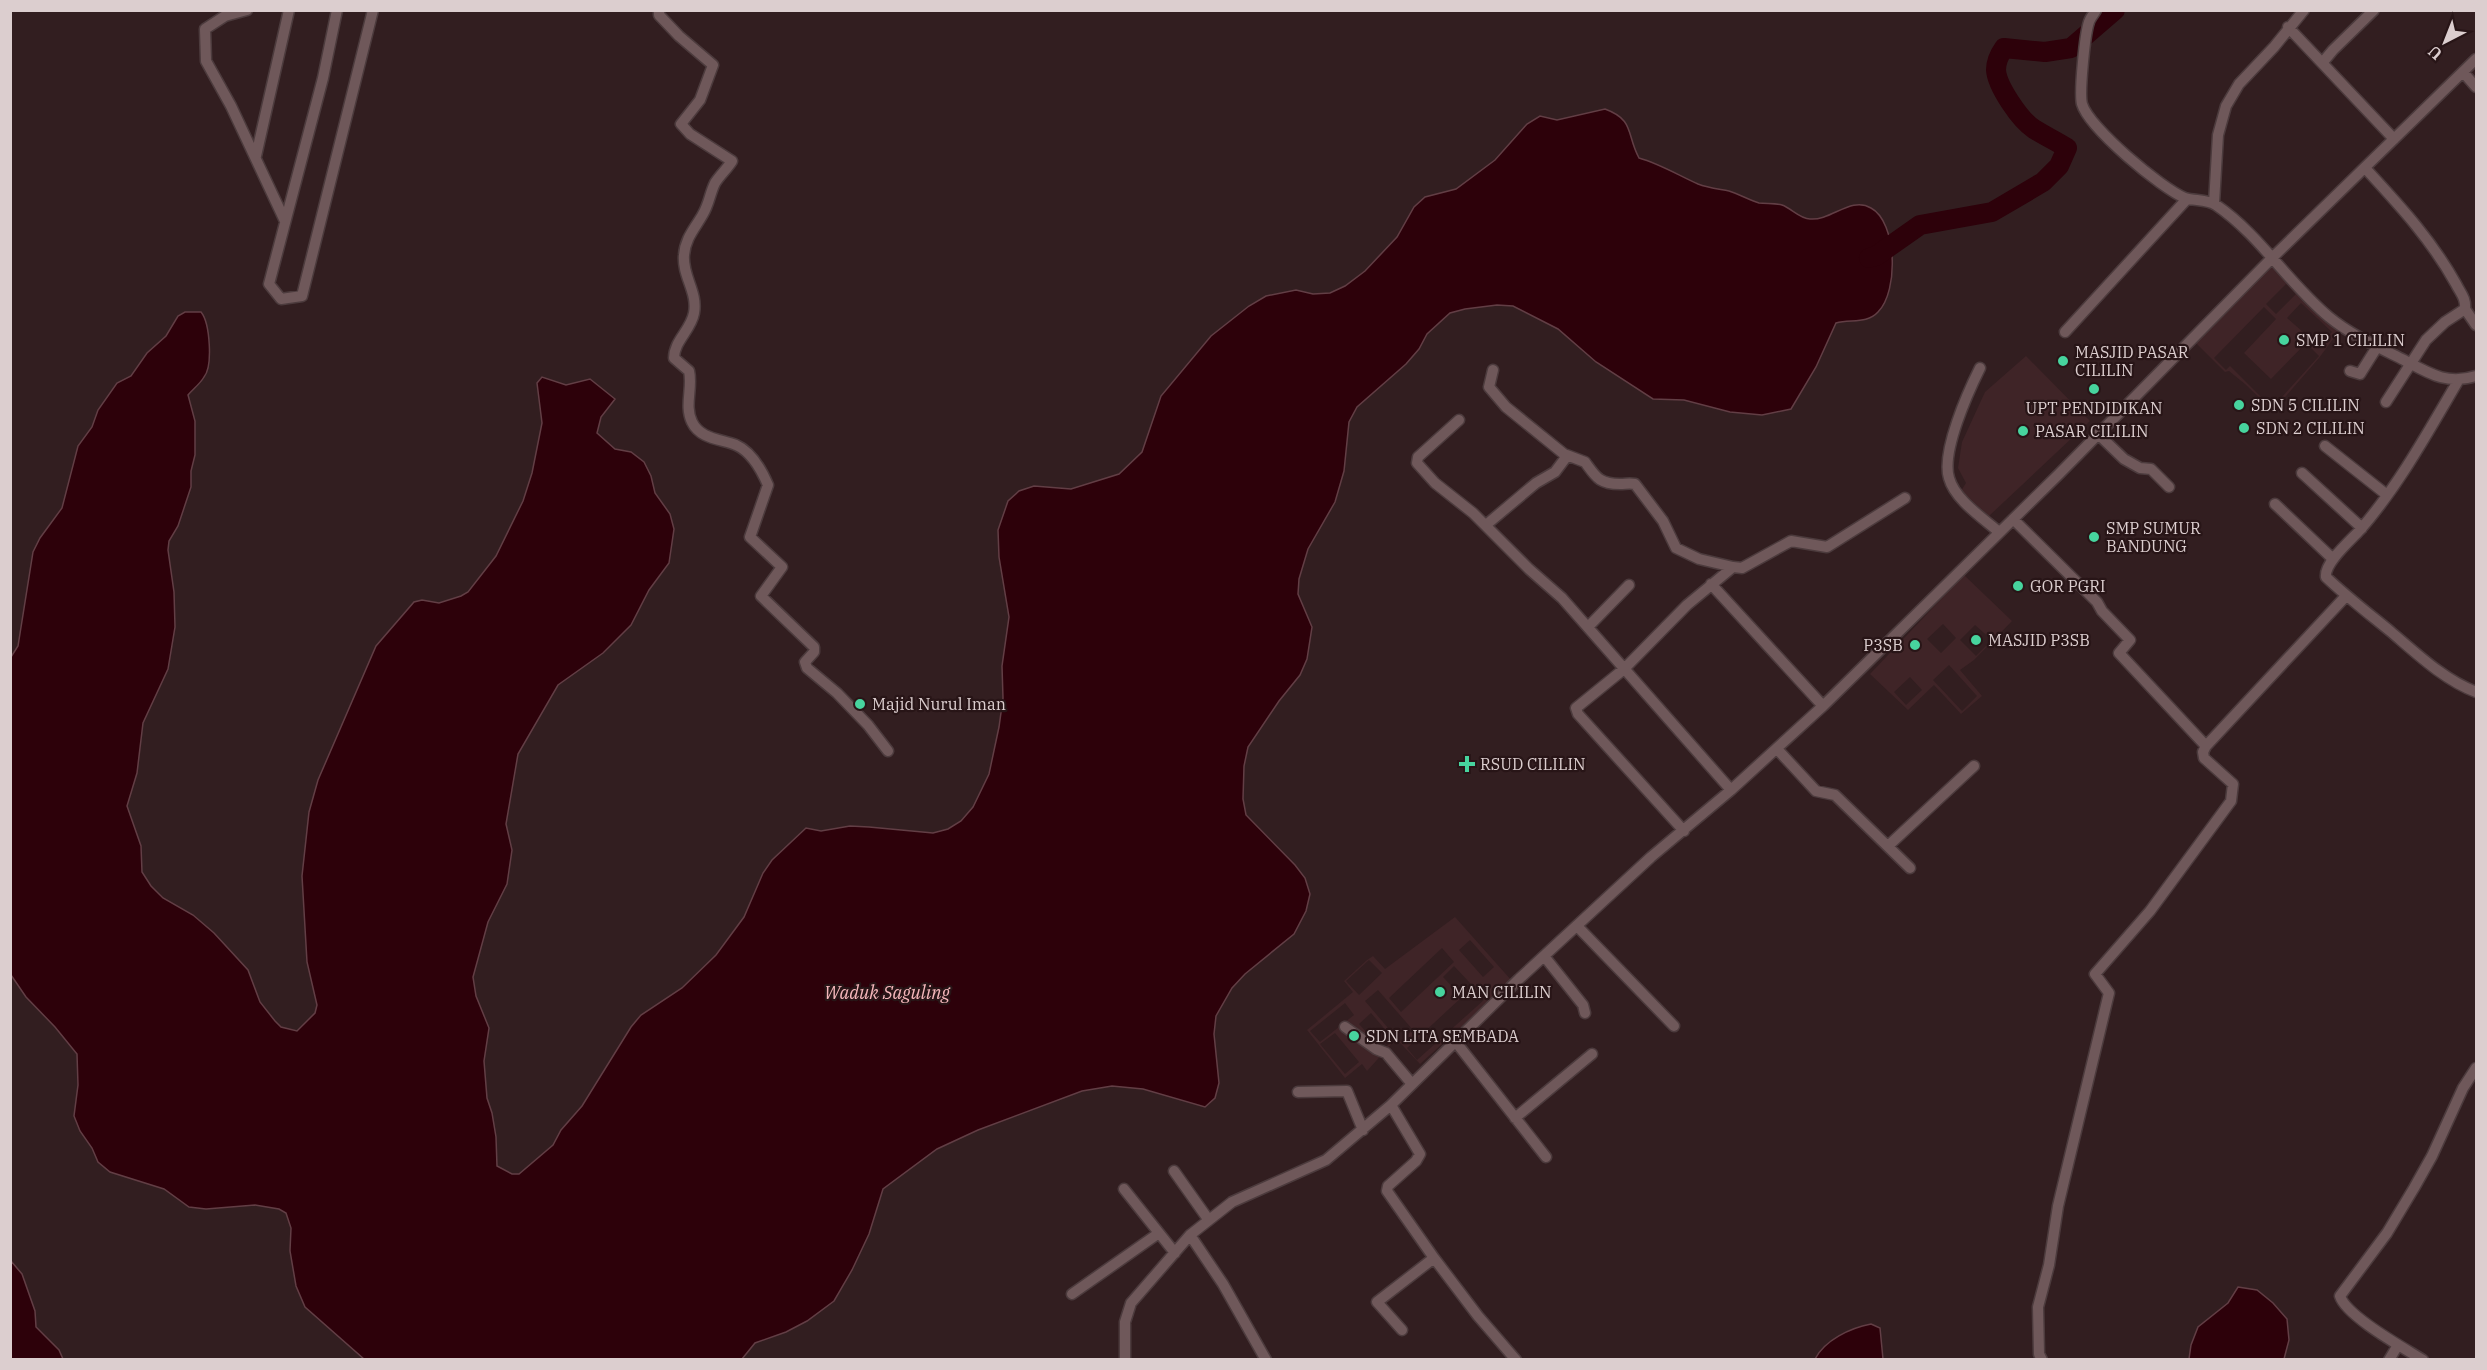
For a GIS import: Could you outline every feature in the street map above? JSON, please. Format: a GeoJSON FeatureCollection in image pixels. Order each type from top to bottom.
{"type":"FeatureCollection","features":[{"type":"Feature","properties":{"kind":"street"},"geometry":{"type":"LineString","coordinates":[[247,10],[225,16],[205,29],[206,61],[256,156],[285,221]]}},
{"type":"Feature","properties":{"kind":"street"},"geometry":{"type":"LineString","coordinates":[[256,156],[290,10]]}},
{"type":"Feature","properties":{"kind":"street"},"geometry":{"type":"LineString","coordinates":[[337,10],[323,78],[269,284],[281,299],[302,296],[373,10]]}},
{"type":"Feature","properties":{"kind":"street"},"geometry":{"type":"LineString","coordinates":[[659,10],[659,15],[669,26],[713,65],[700,100],[681,124],[690,134],[732,161],[717,181],[702,216],[692,228],[683,255],[688,283],[695,295],[695,305],[689,328],[674,350],[674,358],[690,370],[689,411],[692,421],[712,439],[736,445],[747,453],[762,472],[768,485],[750,537],[782,567],[761,596],[814,647],[814,652],[805,662],[807,668],[837,693],[868,725],[888,751]]}},
{"type":"Feature","properties":{"kind":"street"},"geometry":{"type":"LineString","coordinates":[[2096,10],[2089,21],[2082,104],[2090,118],[2139,166],[2187,199],[2214,203],[2273,257],[2329,317],[2356,336],[2429,373],[2458,381],[2476,376]]}},
{"type":"Feature","properties":{"kind":"street"},"geometry":{"type":"LineString","coordinates":[[2214,203],[2218,135],[2226,106],[2239,84],[2274,47],[2304,10]]}},
{"type":"Feature","properties":{"kind":"street"},"geometry":{"type":"LineString","coordinates":[[2323,62],[2374,10]]}},
{"type":"Feature","properties":{"kind":"street"},"geometry":{"type":"LineString","coordinates":[[2288,27],[2394,139]]}},
{"type":"Feature","properties":{"kind":"street"},"geometry":{"type":"LineString","coordinates":[[1125,1359],[1125,1322],[1131,1303],[1190,1235],[1208,1219],[1246,1194],[1326,1160],[1363,1130],[1651,857],[1731,790],[1823,706],[2013,519],[2273,257],[2476,59]]}},
{"type":"Feature","properties":{"kind":"street"},"geometry":{"type":"LineString","coordinates":[[2463,72],[2476,87]]}},
{"type":"Feature","properties":{"kind":"street"},"geometry":{"type":"LineString","coordinates":[[2364,168],[2429,240],[2466,301],[2465,309],[2476,325]]}},
{"type":"Feature","properties":{"kind":"street"},"geometry":{"type":"LineString","coordinates":[[2065,332],[2187,199]]}},
{"type":"Feature","properties":{"kind":"street"},"geometry":{"type":"LineString","coordinates":[[2386,402],[2409,363],[2434,330],[2465,309]]}},
{"type":"Feature","properties":{"kind":"street"},"geometry":{"type":"LineString","coordinates":[[2350,371],[2360,374],[2377,346]]}},
{"type":"Feature","properties":{"kind":"street"},"geometry":{"type":"LineString","coordinates":[[1980,368],[1967,394],[1958,421],[1949,460],[1948,477],[1958,495],[1999,532]]}},
{"type":"Feature","properties":{"kind":"street"},"geometry":{"type":"LineString","coordinates":[[1493,370],[1488,382],[1491,391],[1506,407],[1567,456],[1585,462],[1590,472],[1599,480],[1635,484],[1663,521],[1676,548],[1699,559],[1742,568],[1791,541],[1827,546],[1905,498]]}},
{"type":"Feature","properties":{"kind":"street"},"geometry":{"type":"LineString","coordinates":[[2458,381],[2420,446],[2387,495],[2326,568],[2326,577],[2420,656],[2455,681],[2476,692]]}},
{"type":"Feature","properties":{"kind":"street"},"geometry":{"type":"LineString","coordinates":[[1459,420],[1418,457],[1417,461],[1435,483],[1486,525],[1529,569],[1562,598],[1731,790]]}},
{"type":"Feature","properties":{"kind":"street"},"geometry":{"type":"LineString","coordinates":[[2098,434],[2124,459],[2140,468],[2151,469],[2169,487]]}},
{"type":"Feature","properties":{"kind":"street"},"geometry":{"type":"LineString","coordinates":[[2325,446],[2387,495]]}},
{"type":"Feature","properties":{"kind":"street"},"geometry":{"type":"LineString","coordinates":[[1486,525],[1536,483],[1555,472],[1567,456]]}},
{"type":"Feature","properties":{"kind":"street"},"geometry":{"type":"LineString","coordinates":[[2302,473],[2361,528]]}},
{"type":"Feature","properties":{"kind":"street"},"geometry":{"type":"LineString","coordinates":[[2275,504],[2333,559]]}},
{"type":"Feature","properties":{"kind":"street"},"geometry":{"type":"LineString","coordinates":[[2013,519],[2097,602],[2102,611],[2130,640],[2119,653],[2206,746]]}},
{"type":"Feature","properties":{"kind":"street"},"geometry":{"type":"LineString","coordinates":[[1684,831],[1576,711],[1624,669],[1687,605],[1733,567]]}},
{"type":"Feature","properties":{"kind":"street"},"geometry":{"type":"LineString","coordinates":[[1711,584],[1823,706]]}},
{"type":"Feature","properties":{"kind":"street"},"geometry":{"type":"LineString","coordinates":[[1588,627],[1629,585]]}},
{"type":"Feature","properties":{"kind":"street"},"geometry":{"type":"LineString","coordinates":[[2042,1359],[2039,1354],[2038,1307],[2049,1265],[2058,1206],[2109,993],[2096,974],[2150,911],[2231,801],[2233,784],[2204,758],[2203,752],[2206,746],[2346,596]]}},
{"type":"Feature","properties":{"kind":"street"},"geometry":{"type":"LineString","coordinates":[[1777,749],[1816,791],[1820,794],[1835,795],[1910,868]]}},
{"type":"Feature","properties":{"kind":"street"},"geometry":{"type":"LineString","coordinates":[[1888,846],[1974,766]]}},
{"type":"Feature","properties":{"kind":"street"},"geometry":{"type":"LineString","coordinates":[[1577,926],[1674,1026]]}},
{"type":"Feature","properties":{"kind":"street"},"geometry":{"type":"LineString","coordinates":[[1544,956],[1583,1005],[1585,1013]]}},
{"type":"Feature","properties":{"kind":"street"},"geometry":{"type":"LineString","coordinates":[[1345,1028],[1386,1053],[1412,1084]]}},
{"type":"Feature","properties":{"kind":"street"},"geometry":{"type":"LineString","coordinates":[[1455,1041],[1546,1157]]}},
{"type":"Feature","properties":{"kind":"street"},"geometry":{"type":"LineString","coordinates":[[1515,1119],[1592,1053]]}},
{"type":"Feature","properties":{"kind":"street"},"geometry":{"type":"LineString","coordinates":[[2423,1359],[2398,1345],[2345,1305],[2340,1298],[2341,1293],[2387,1233],[2414,1188],[2432,1156],[2463,1088],[2476,1068]]}},
{"type":"Feature","properties":{"kind":"street"},"geometry":{"type":"LineString","coordinates":[[1298,1092],[1347,1091],[1363,1130]]}},
{"type":"Feature","properties":{"kind":"street"},"geometry":{"type":"LineString","coordinates":[[1390,1105],[1420,1154],[1416,1161],[1388,1186],[1387,1191],[1478,1316],[1516,1359]]}},
{"type":"Feature","properties":{"kind":"street"},"geometry":{"type":"LineString","coordinates":[[1174,1171],[1208,1219]]}},
{"type":"Feature","properties":{"kind":"street"},"geometry":{"type":"LineString","coordinates":[[1124,1189],[1175,1253]]}},
{"type":"Feature","properties":{"kind":"street"},"geometry":{"type":"LineString","coordinates":[[1072,1294],[1160,1233]]}},
{"type":"Feature","properties":{"kind":"street"},"geometry":{"type":"LineString","coordinates":[[1190,1235],[1223,1284],[1266,1359]]}},
{"type":"Feature","properties":{"kind":"street"},"geometry":{"type":"LineString","coordinates":[[1402,1330],[1377,1302],[1434,1258]]}},
{"type":"Feature","properties":{"kind":"street"},"geometry":{"type":"LineString","coordinates":[[2389,1359],[2398,1345]]}},
{"type":"Feature","properties":{"kind":"shaded area","name":"SMP 1 CILILIN"},"geometry":{"type":"Polygon","coordinates":[[[2274,263],[2339,331],[2319,358],[2273,411],[2229,371],[2225,372],[2195,342],[2274,263]],[[2286,284],[2266,304],[2276,314],[2296,294],[2286,284]],[[2301,303],[2287,318],[2319,346],[2332,332],[2301,303]],[[2264,307],[2214,358],[2226,370],[2230,366],[2272,408],[2319,356],[2306,343],[2271,379],[2244,353],[2276,319],[2264,307]]]}},
{"type":"Feature","properties":{"kind":"shaded area","name":"PASAR CILILIN"},"geometry":{"type":"Polygon","coordinates":[[[2026,356],[2090,421],[1989,516],[1961,491],[1966,483],[1958,468],[1962,442],[1985,392],[2026,356]]]}},
{"type":"Feature","properties":{"kind":"shaded area","name":"P3SB"},"geometry":{"type":"Polygon","coordinates":[[[1964,575],[2012,621],[1974,660],[1960,670],[1982,696],[1961,714],[1934,685],[1908,710],[1870,674],[1964,575]],[[1943,624],[1927,639],[1941,653],[1956,638],[1943,624]],[[1975,625],[1960,640],[1976,656],[1992,640],[1975,625]],[[1949,665],[1933,680],[1962,711],[1977,696],[1949,665]],[[1910,677],[1894,692],[1906,705],[1922,690],[1910,677]]]}},
{"type":"Feature","properties":{"kind":"shaded area"},"geometry":{"type":"Polygon","coordinates":[[[1455,917],[1512,981],[1420,1064],[1389,1031],[1395,1040],[1367,1071],[1362,1064],[1345,1078],[1307,1030],[1353,992],[1344,981],[1367,960],[1373,956],[1385,969],[1455,917]],[[1470,940],[1459,950],[1483,977],[1494,967],[1470,940]],[[1442,948],[1389,998],[1401,1012],[1454,962],[1442,948]],[[1369,960],[1346,981],[1359,995],[1382,973],[1369,960]],[[1454,966],[1443,977],[1462,997],[1407,1048],[1417,1060],[1485,999],[1454,966]],[[1378,990],[1365,1001],[1400,1042],[1413,1030],[1378,990]],[[1345,1003],[1310,1031],[1320,1042],[1354,1015],[1345,1003]],[[1371,1013],[1359,1024],[1382,1050],[1394,1040],[1371,1013]],[[1335,1033],[1320,1044],[1345,1074],[1359,1062],[1335,1033]]]}},
{"type":"Feature","properties":{"kind":"water","name":"Waduk Saguling"},"geometry":{"type":"Polygon","coordinates":[[[1605,109],[1615,113],[1626,123],[1639,158],[1662,166],[1698,184],[1729,191],[1759,203],[1782,205],[1806,219],[1818,219],[1856,205],[1871,208],[1880,216],[1890,242],[1892,274],[1885,302],[1874,316],[1836,323],[1816,367],[1791,409],[1762,415],[1730,412],[1684,400],[1653,399],[1596,362],[1558,329],[1513,306],[1497,305],[1450,313],[1427,334],[1419,349],[1406,364],[1357,407],[1349,422],[1344,471],[1335,502],[1308,549],[1299,579],[1298,594],[1312,627],[1307,659],[1300,675],[1279,701],[1248,747],[1244,766],[1243,799],[1246,815],[1295,865],[1305,878],[1310,894],[1306,911],[1294,934],[1245,974],[1232,988],[1216,1016],[1214,1034],[1219,1083],[1215,1098],[1205,1107],[1143,1089],[1112,1086],[1082,1091],[978,1130],[937,1149],[883,1189],[869,1234],[834,1301],[807,1321],[786,1332],[755,1343],[742,1359],[364,1359],[305,1307],[296,1286],[290,1251],[291,1228],[286,1213],[279,1209],[255,1205],[206,1209],[189,1207],[164,1189],[110,1172],[98,1162],[74,1116],[78,1085],[77,1054],[26,997],[11,975],[11,657],[18,646],[33,552],[40,538],[62,508],[78,446],[92,427],[98,410],[117,383],[131,376],[147,353],[166,336],[178,316],[185,312],[201,312],[207,325],[209,364],[202,380],[188,395],[195,421],[195,455],[191,471],[191,487],[178,526],[169,541],[175,627],[168,669],[143,723],[137,773],[127,806],[141,846],[142,872],[151,886],[163,898],[193,915],[214,933],[248,970],[260,1002],[281,1027],[297,1031],[315,1013],[317,1005],[307,962],[302,876],[309,812],[318,780],[376,646],[414,602],[422,600],[439,603],[461,596],[468,592],[496,556],[523,501],[532,473],[542,423],[537,383],[542,377],[566,385],[590,379],[615,399],[601,417],[597,433],[615,449],[631,452],[644,462],[651,476],[655,493],[670,514],[674,529],[669,563],[649,590],[631,625],[603,653],[558,685],[518,754],[506,824],[512,850],[507,884],[488,922],[473,977],[476,996],[489,1028],[484,1061],[487,1098],[496,1137],[497,1166],[512,1174],[519,1174],[553,1145],[561,1130],[582,1106],[631,1027],[641,1015],[682,988],[716,955],[744,917],[763,873],[772,860],[806,828],[821,831],[850,826],[933,833],[948,829],[961,821],[973,807],[989,774],[1003,698],[1002,666],[1009,617],[999,557],[998,530],[1008,501],[1019,491],[1034,486],[1071,489],[1119,474],[1142,452],[1161,396],[1211,336],[1249,306],[1266,296],[1296,290],[1313,294],[1330,293],[1345,286],[1365,271],[1397,237],[1414,207],[1425,197],[1456,189],[1495,160],[1527,124],[1540,116],[1557,120],[1605,109]]]}},
{"type":"Feature","properties":{"kind":"water"},"geometry":{"type":"Polygon","coordinates":[[[11,1261],[22,1274],[35,1311],[36,1327],[59,1350],[63,1359],[11,1359],[11,1261]]]}},
{"type":"Feature","properties":{"kind":"water"},"geometry":{"type":"Polygon","coordinates":[[[2238,1287],[2257,1290],[2287,1319],[2289,1340],[2284,1359],[2189,1359],[2191,1345],[2198,1327],[2228,1303],[2238,1287]]]}},
{"type":"Feature","properties":{"kind":"water"},"geometry":{"type":"Polygon","coordinates":[[[1871,1324],[1880,1328],[1883,1359],[1815,1359],[1825,1346],[1839,1336],[1855,1328],[1871,1324]]]}},
{"type":"Feature","properties":{"kind":"waterway"},"geometry":{"type":"LineString","coordinates":[[1869,258],[1876,256],[1920,225],[1992,212],[2043,182],[2059,166],[2067,148],[2028,125],[2016,111],[1997,77],[1998,58],[2004,48],[2045,52],[2071,48],[2115,10]]}},
{"type":"Feature","properties":{"kind":"place","name":"SMP 1 CILILIN"},"geometry":{"type":"Point","coordinates":[2284,340]}},
{"type":"Feature","properties":{"kind":"place","name":"MASJID PASAR CILILIN"},"geometry":{"type":"Point","coordinates":[2063,361]}},
{"type":"Feature","properties":{"kind":"place","name":"UPT PENDIDIKAN"},"geometry":{"type":"Point","coordinates":[2094,389]}},
{"type":"Feature","properties":{"kind":"place","name":"SDN 5 CILILIN"},"geometry":{"type":"Point","coordinates":[2239,405]}},
{"type":"Feature","properties":{"kind":"place","name":"SDN 2 CILILIN"},"geometry":{"type":"Point","coordinates":[2244,428]}},
{"type":"Feature","properties":{"kind":"place","name":"PASAR CILILIN"},"geometry":{"type":"Point","coordinates":[2023,431]}},
{"type":"Feature","properties":{"kind":"place","name":"SMP SUMUR BANDUNG"},"geometry":{"type":"Point","coordinates":[2094,537]}},
{"type":"Feature","properties":{"kind":"place","name":"GOR PGRI"},"geometry":{"type":"Point","coordinates":[2018,586]}},
{"type":"Feature","properties":{"kind":"place","name":"MASJID P3SB"},"geometry":{"type":"Point","coordinates":[1976,640]}},
{"type":"Feature","properties":{"kind":"place","name":"P3SB"},"geometry":{"type":"Point","coordinates":[1915,645]}},
{"type":"Feature","properties":{"kind":"place","name":"Majid Nurul Iman"},"geometry":{"type":"Point","coordinates":[860,704]}},
{"type":"Feature","properties":{"kind":"place","name":"RSUD CILILIN"},"geometry":{"type":"Point","coordinates":[1467,764]}},
{"type":"Feature","properties":{"kind":"place","name":"MAN CILILIN"},"geometry":{"type":"Point","coordinates":[1440,992]}},
{"type":"Feature","properties":{"kind":"place","name":"SDN LITA SEMBADA"},"geometry":{"type":"Point","coordinates":[1354,1036]}}]}
